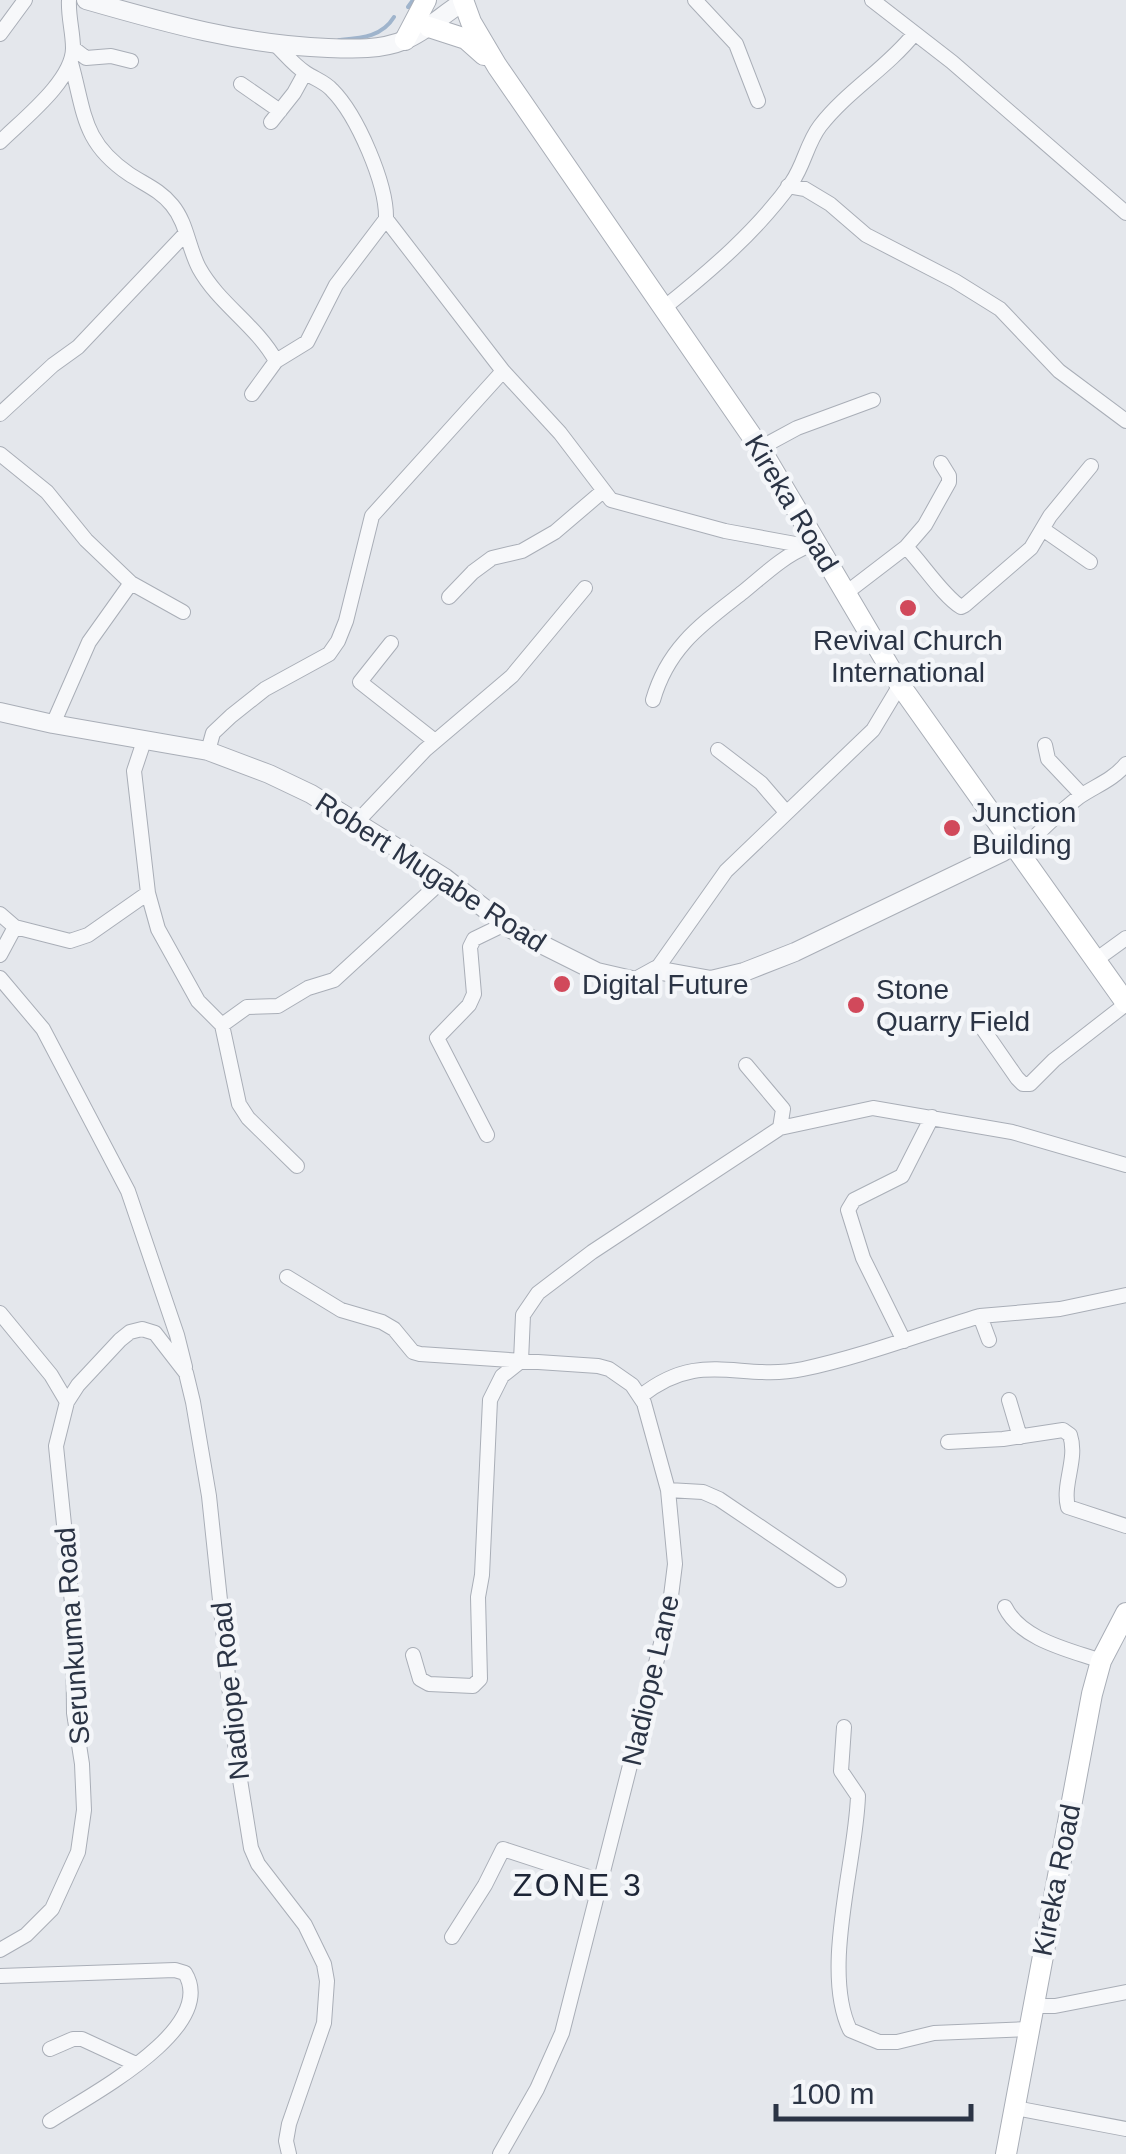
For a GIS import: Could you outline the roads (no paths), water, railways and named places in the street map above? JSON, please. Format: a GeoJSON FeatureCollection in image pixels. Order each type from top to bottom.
{"type":"FeatureCollection","features":[{"type":"Feature","properties":{"kind":"main road"},"geometry":{"type":"LineString","coordinates":[[405,40],[426,0]]}},
{"type":"Feature","properties":{"kind":"main road","name":"Kireka Road"},"geometry":{"type":"LineString","coordinates":[[463,1],[497,66],[760,448],[812,546],[846,594],[900,685],[1126,1004]]}},
{"type":"Feature","properties":{"kind":"main road"},"geometry":{"type":"LineString","coordinates":[[429,28],[466,39],[497,66]]}},
{"type":"Feature","properties":{"kind":"main road","name":"Kireka Road"},"geometry":{"type":"LineString","coordinates":[[1006,2154],[1101,1661],[1126,1613]]}},
{"type":"Feature","properties":{"kind":"street"},"geometry":{"type":"LineString","coordinates":[[0,34],[25,0]]}},
{"type":"Feature","properties":{"kind":"street"},"geometry":{"type":"LineString","coordinates":[[68,0],[72,56],[90,137],[115,163],[174,206],[200,269],[220,296],[263,338],[276,362]]}},
{"type":"Feature","properties":{"kind":"street"},"geometry":{"type":"LineString","coordinates":[[86,0],[192,30],[277,46],[353,49],[405,40],[429,28],[463,1]]}},
{"type":"Feature","properties":{"kind":"street"},"geometry":{"type":"LineString","coordinates":[[694,0],[736,44],[758,101]]}},
{"type":"Feature","properties":{"kind":"street"},"geometry":{"type":"LineString","coordinates":[[872,0],[952,62],[1126,213]]}},
{"type":"Feature","properties":{"kind":"street"},"geometry":{"type":"LineString","coordinates":[[665,307],[714,266],[788,186],[810,142],[848,94],[914,34]]}},
{"type":"Feature","properties":{"kind":"street"},"geometry":{"type":"LineString","coordinates":[[277,46],[305,73],[328,85],[345,104],[383,194],[386,219],[503,371],[560,434],[610,500],[726,532],[812,546]]}},
{"type":"Feature","properties":{"kind":"street"},"geometry":{"type":"LineString","coordinates":[[72,56],[112,56],[131,61]]}},
{"type":"Feature","properties":{"kind":"street"},"geometry":{"type":"LineString","coordinates":[[0,142],[49,93],[72,56]]}},
{"type":"Feature","properties":{"kind":"street"},"geometry":{"type":"LineString","coordinates":[[241,84],[275,116],[304,80],[305,73]]}},
{"type":"Feature","properties":{"kind":"street"},"geometry":{"type":"LineString","coordinates":[[788,186],[805,189],[830,204],[866,235],[1000,309],[1059,371],[1126,421]]}},
{"type":"Feature","properties":{"kind":"street"},"geometry":{"type":"LineString","coordinates":[[252,394],[276,362],[307,342],[336,285],[386,219]]}},
{"type":"Feature","properties":{"kind":"street"},"geometry":{"type":"LineString","coordinates":[[0,414],[52,365],[78,348],[186,234]]}},
{"type":"Feature","properties":{"kind":"street"},"geometry":{"type":"LineString","coordinates":[[208,750],[213,733],[266,689],[329,654],[346,621],[372,516],[503,371]]}},
{"type":"Feature","properties":{"kind":"street"},"geometry":{"type":"LineString","coordinates":[[760,448],[797,428],[873,400]]}},
{"type":"Feature","properties":{"kind":"street"},"geometry":{"type":"LineString","coordinates":[[0,454],[47,492],[86,540],[131,583],[182,612]]}},
{"type":"Feature","properties":{"kind":"street"},"geometry":{"type":"LineString","coordinates":[[846,594],[906,547],[925,526],[949,482],[941,463]]}},
{"type":"Feature","properties":{"kind":"street"},"geometry":{"type":"LineString","coordinates":[[906,547],[961,607],[1031,548],[1050,516],[1091,466]]}},
{"type":"Feature","properties":{"kind":"street"},"geometry":{"type":"LineString","coordinates":[[449,596],[492,558],[522,551],[554,532],[602,491]]}},
{"type":"Feature","properties":{"kind":"street"},"geometry":{"type":"LineString","coordinates":[[1044,530],[1090,562]]}},
{"type":"Feature","properties":{"kind":"street"},"geometry":{"type":"LineString","coordinates":[[653,700],[664,669],[689,634],[779,562],[812,546]]}},
{"type":"Feature","properties":{"kind":"street"},"geometry":{"type":"LineString","coordinates":[[53,724],[90,642],[131,583]]}},
{"type":"Feature","properties":{"kind":"street"},"geometry":{"type":"LineString","coordinates":[[356,823],[434,741],[512,676],[585,588]]}},
{"type":"Feature","properties":{"kind":"street"},"geometry":{"type":"LineString","coordinates":[[391,643],[360,682],[434,741]]}},
{"type":"Feature","properties":{"kind":"street"},"geometry":{"type":"LineString","coordinates":[[656,970],[726,871],[874,730],[900,685]]}},
{"type":"Feature","properties":{"kind":"street","name":"Robert Mugabe Road"},"geometry":{"type":"LineString","coordinates":[[1,714],[208,750],[311,794],[445,878],[505,924],[597,972],[636,981],[656,970],[711,980],[744,972],[795,952],[1015,847]]}},
{"type":"Feature","properties":{"kind":"street"},"geometry":{"type":"LineString","coordinates":[[144,741],[134,772],[148,894],[166,948],[198,1001],[222,1025],[239,1104],[248,1118],[298,1166]]}},
{"type":"Feature","properties":{"kind":"street"},"geometry":{"type":"LineString","coordinates":[[1046,746],[1048,759],[1082,796]]}},
{"type":"Feature","properties":{"kind":"street"},"geometry":{"type":"LineString","coordinates":[[718,750],[761,783],[786,812]]}},
{"type":"Feature","properties":{"kind":"street"},"geometry":{"type":"LineString","coordinates":[[1015,847],[1082,796],[1112,779],[1126,764]]}},
{"type":"Feature","properties":{"kind":"street"},"geometry":{"type":"LineString","coordinates":[[222,1025],[247,1007],[278,1006],[308,988],[334,980],[445,878]]}},
{"type":"Feature","properties":{"kind":"street"},"geometry":{"type":"LineString","coordinates":[[0,914],[15,928],[36,930],[60,940],[78,940],[148,894]]}},
{"type":"Feature","properties":{"kind":"street"},"geometry":{"type":"LineString","coordinates":[[487,1135],[437,1038],[469,1005],[474,994],[470,948],[474,939],[505,924]]}},
{"type":"Feature","properties":{"kind":"street"},"geometry":{"type":"LineString","coordinates":[[0,955],[15,928]]}},
{"type":"Feature","properties":{"kind":"street"},"geometry":{"type":"LineString","coordinates":[[1097,960],[1126,938]]}},
{"type":"Feature","properties":{"kind":"street"},"geometry":{"type":"LineString","coordinates":[[0,978],[43,1030],[128,1191],[186,1373]]}},
{"type":"Feature","properties":{"kind":"street"},"geometry":{"type":"LineString","coordinates":[[983,1029],[1017,1078],[1030,1084],[1054,1060],[1126,1004]]}},
{"type":"Feature","properties":{"kind":"street"},"geometry":{"type":"LineString","coordinates":[[746,1065],[783,1110],[780,1128]]}},
{"type":"Feature","properties":{"kind":"street"},"geometry":{"type":"LineString","coordinates":[[413,1655],[420,1679],[429,1684],[473,1686],[480,1678],[478,1597],[490,1400],[502,1376],[521,1360],[523,1316],[538,1293],[592,1252],[780,1128],[874,1108],[1012,1132],[1126,1165]]}},
{"type":"Feature","properties":{"kind":"street"},"geometry":{"type":"LineString","coordinates":[[904,1341],[864,1258],[848,1210],[854,1200],[902,1176],[912,1164],[932,1117]]}},
{"type":"Feature","properties":{"kind":"street"},"geometry":{"type":"LineString","coordinates":[[287,1277],[341,1310],[394,1329],[413,1352],[610,1369],[641,1396],[683,1371],[797,1370],[864,1356],[980,1316],[1060,1309],[1126,1295]]}},
{"type":"Feature","properties":{"kind":"street"},"geometry":{"type":"LineString","coordinates":[[0,1313],[51,1374],[67,1402]]}},
{"type":"Feature","properties":{"kind":"street"},"geometry":{"type":"LineString","coordinates":[[980,1316],[988,1340]]}},
{"type":"Feature","properties":{"kind":"street","name":"Nadiope Road"},"geometry":{"type":"LineString","coordinates":[[67,1402],[78,1385],[130,1332],[142,1329],[156,1333],[186,1373],[209,1496],[237,1761],[251,1848],[258,1864],[305,1925],[324,1964],[327,1981],[324,2022],[289,2124],[286,2142],[290,2154]]}},
{"type":"Feature","properties":{"kind":"street","name":"Nadiope Lane"},"geometry":{"type":"LineString","coordinates":[[500,2154],[537,2089],[562,2033],[669,1612],[675,1564],[668,1490],[656,1437],[641,1396]]}},
{"type":"Feature","properties":{"kind":"street"},"geometry":{"type":"LineString","coordinates":[[1009,1400],[1020,1437]]}},
{"type":"Feature","properties":{"kind":"street","name":"Serunkuma Road"},"geometry":{"type":"LineString","coordinates":[[0,1950],[26,1934],[52,1908],[78,1852],[84,1810],[74,1713],[72,1613],[56,1446],[67,1402]]}},
{"type":"Feature","properties":{"kind":"street"},"geometry":{"type":"LineString","coordinates":[[948,1442],[1020,1437],[1055,1430],[1070,1434],[1073,1448],[1068,1507],[1126,1526]]}},
{"type":"Feature","properties":{"kind":"street"},"geometry":{"type":"LineString","coordinates":[[668,1490],[704,1492],[719,1499],[838,1580]]}},
{"type":"Feature","properties":{"kind":"street"},"geometry":{"type":"LineString","coordinates":[[1005,1607],[1010,1618],[1034,1635],[1101,1661]]}},
{"type":"Feature","properties":{"kind":"street"},"geometry":{"type":"LineString","coordinates":[[844,1727],[841,1771],[858,1796],[838,1969],[840,1998],[850,2030],[879,2042],[934,2033],[1028,2030]]}},
{"type":"Feature","properties":{"kind":"street"},"geometry":{"type":"LineString","coordinates":[[452,1937],[503,1848],[601,1882]]}},
{"type":"Feature","properties":{"kind":"street"},"geometry":{"type":"LineString","coordinates":[[0,1976],[174,1970],[185,1973],[191,1990],[181,2024],[136,2064],[50,2121]]}},
{"type":"Feature","properties":{"kind":"street"},"geometry":{"type":"LineString","coordinates":[[1032,2006],[1056,2006],[1126,1992]]}},
{"type":"Feature","properties":{"kind":"street"},"geometry":{"type":"LineString","coordinates":[[50,2049],[82,2039],[136,2064]]}},
{"type":"Feature","properties":{"kind":"street"},"geometry":{"type":"LineString","coordinates":[[1015,2108],[1126,2129]]}},
{"type":"Feature","properties":{"kind":"waterway"},"geometry":{"type":"LineString","coordinates":[[408,7],[413,0]]}},
{"type":"Feature","properties":{"kind":"waterway"},"geometry":{"type":"LineString","coordinates":[[339,40],[377,33],[394,17]]}},
{"type":"Feature","properties":{"kind":"place","name":"Revival Church International"},"geometry":{"type":"Point","coordinates":[908,608]}},
{"type":"Feature","properties":{"kind":"place","name":"Junction Building"},"geometry":{"type":"Point","coordinates":[952,828]}},
{"type":"Feature","properties":{"kind":"place","name":"Digital Future"},"geometry":{"type":"Point","coordinates":[562,984]}},
{"type":"Feature","properties":{"kind":"place","name":"Stone Quarry Field"},"geometry":{"type":"Point","coordinates":[856,1005]}},
{"type":"Feature","properties":{"kind":"district","name":"ZONE 3"},"geometry":{"type":"Point","coordinates":[578,1885]}}]}
